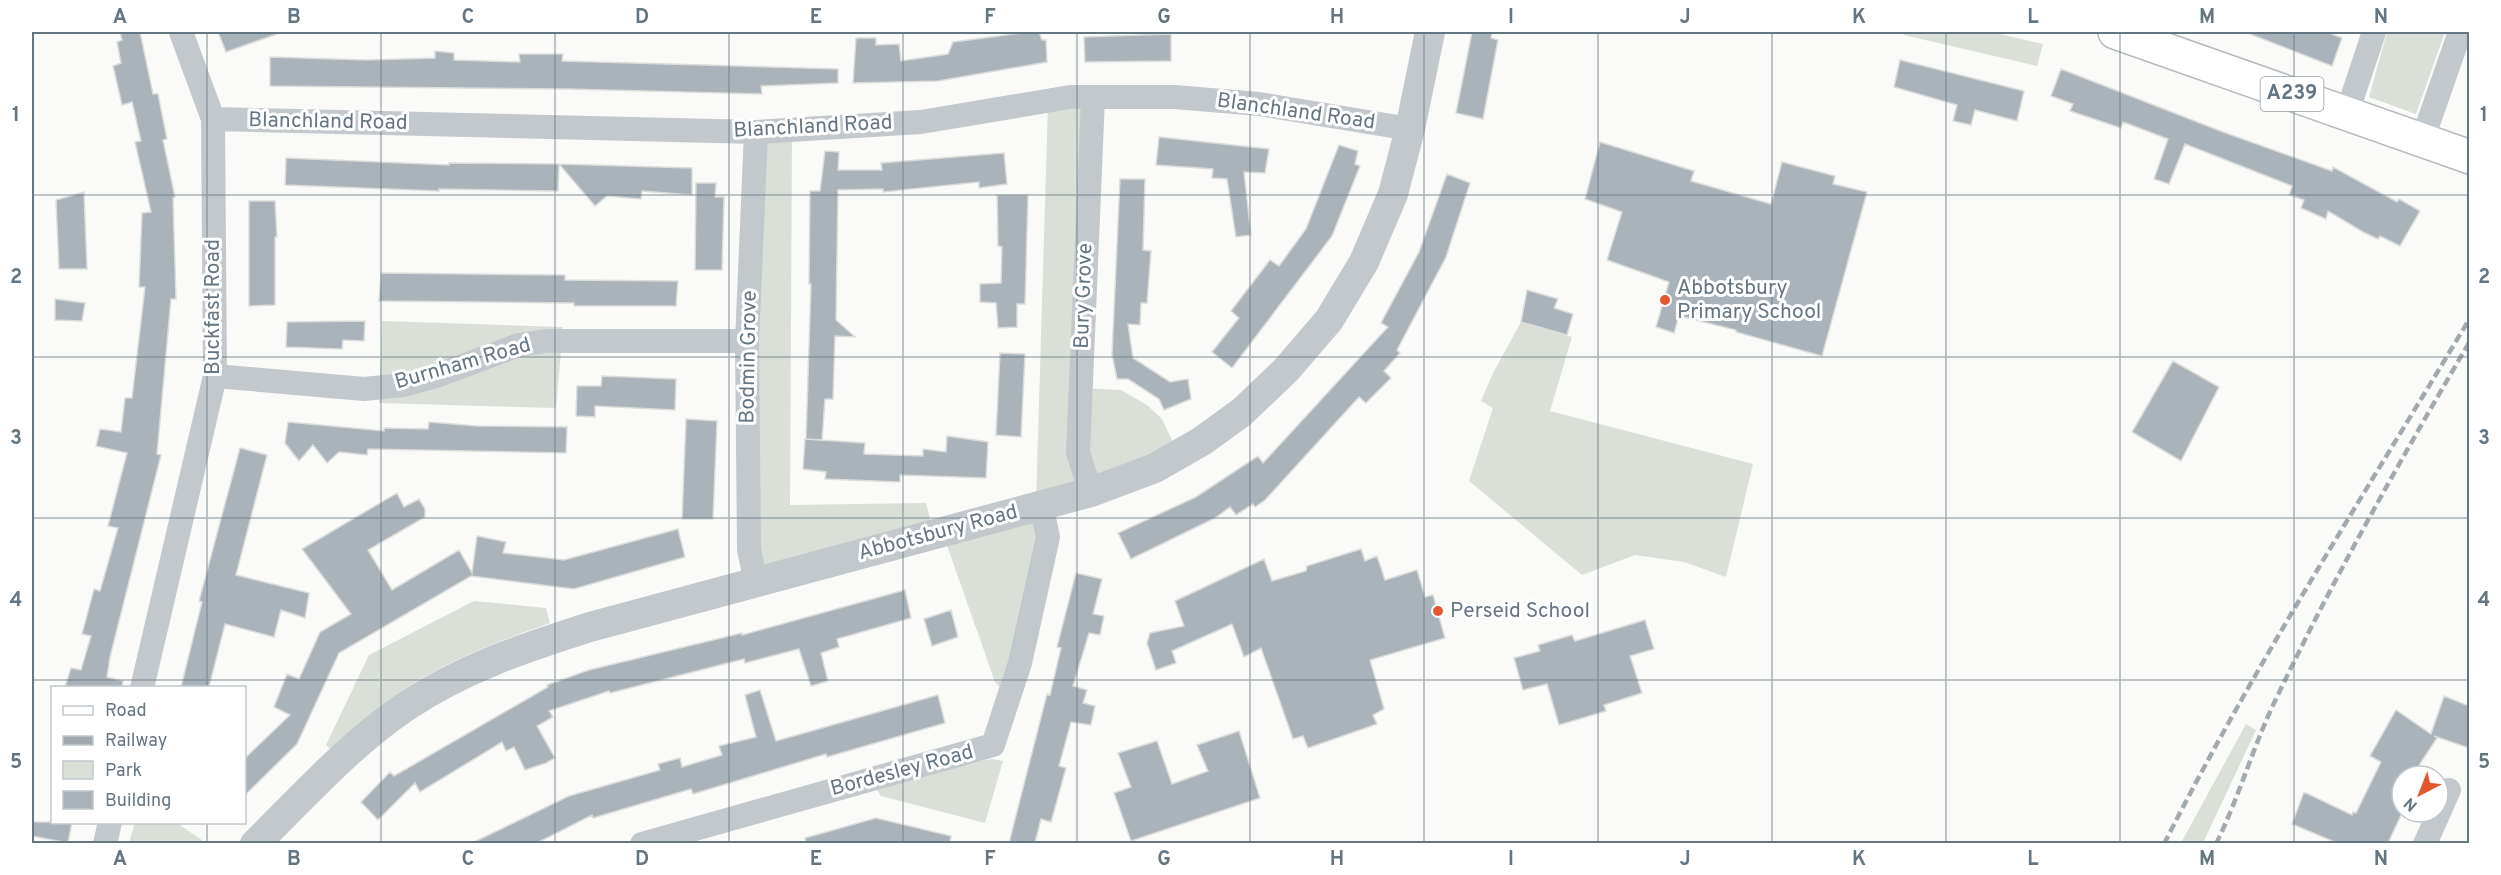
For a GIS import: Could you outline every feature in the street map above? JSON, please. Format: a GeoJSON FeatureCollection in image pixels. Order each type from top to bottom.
{"type":"FeatureCollection","features":[{"type":"Feature","properties":{"kind":"main road","name":"A239"},"geometry":{"type":"LineString","coordinates":[[2115,32],[2469,157]]}},
{"type":"Feature","properties":{"kind":"street","name":"Buckfast Road"},"geometry":{"type":"LineString","coordinates":[[142,686],[215,376],[213,119],[181,32]]}},
{"type":"Feature","properties":{"kind":"street","name":"Abbotsbury Road"},"geometry":{"type":"LineString","coordinates":[[255,843],[347,753],[405,707],[459,676],[508,653],[590,627],[1091,492],[1155,468],[1202,441],[1242,412],[1286,370],[1329,320],[1364,262],[1393,194],[1410,129],[1430,32]]}},
{"type":"Feature","properties":{"kind":"street"},"geometry":{"type":"LineString","coordinates":[[2347,113],[2374,32]]}},
{"type":"Feature","properties":{"kind":"street"},"geometry":{"type":"LineString","coordinates":[[2422,141],[2460,32]]}},
{"type":"Feature","properties":{"kind":"street","name":"Blanchland Road"},"geometry":{"type":"LineString","coordinates":[[213,119],[756,132],[921,122],[1070,97],[1174,98],[1259,104],[1410,129]]}},
{"type":"Feature","properties":{"kind":"street","name":"Bury Grove"},"geometry":{"type":"LineString","coordinates":[[1091,492],[1078,453],[1093,98]]}},
{"type":"Feature","properties":{"kind":"street","name":"Bodmin Grove"},"geometry":{"type":"LineString","coordinates":[[756,132],[747,341],[749,550],[756,582]]}},
{"type":"Feature","properties":{"kind":"street","name":"Burnham Road"},"geometry":{"type":"LineString","coordinates":[[215,376],[364,389],[404,385],[436,376],[519,345],[546,341],[747,341]]}},
{"type":"Feature","properties":{"kind":"street","name":"Bordesley Road"},"geometry":{"type":"LineString","coordinates":[[642,843],[993,745],[1020,663],[1048,537],[1041,505]]}},
{"type":"Feature","properties":{"kind":"street"},"geometry":{"type":"LineString","coordinates":[[105,843],[110,824]]}},
{"type":"Feature","properties":{"kind":"street"},"geometry":{"type":"LineString","coordinates":[[2425,843],[2434,824]]}},
{"type":"Feature","properties":{"kind":"green space"},"geometry":{"type":"Polygon","coordinates":[[[1906,32],[1991,32],[2043,44],[2037,66],[1904,35],[1906,32]]]}},
{"type":"Feature","properties":{"kind":"green space"},"geometry":{"type":"Polygon","coordinates":[[[2387,32],[2445,32],[2416,114],[2369,97],[2387,32]]]}},
{"type":"Feature","properties":{"kind":"green space"},"geometry":{"type":"Polygon","coordinates":[[[1088,101],[1077,388],[1121,390],[1147,405],[1162,419],[1177,451],[1036,502],[1048,105],[1088,101]]]}},
{"type":"Feature","properties":{"kind":"green space"},"geometry":{"type":"Polygon","coordinates":[[[792,134],[790,505],[926,503],[933,530],[758,574],[753,548],[761,136],[792,134]]]}},
{"type":"Feature","properties":{"kind":"green space"},"geometry":{"type":"Polygon","coordinates":[[[382,321],[563,327],[556,408],[379,403],[382,321]]]}},
{"type":"Feature","properties":{"kind":"green space"},"geometry":{"type":"Polygon","coordinates":[[[1521,322],[1572,337],[1550,411],[1753,464],[1726,577],[1684,562],[1635,555],[1582,575],[1469,481],[1493,408],[1481,401],[1493,373],[1521,322]]]}},
{"type":"Feature","properties":{"kind":"green space"},"geometry":{"type":"Polygon","coordinates":[[[1037,512],[1043,537],[1004,691],[995,682],[944,537],[1037,512]]]}},
{"type":"Feature","properties":{"kind":"green space"},"geometry":{"type":"Polygon","coordinates":[[[474,601],[546,608],[550,623],[449,664],[412,684],[370,715],[332,751],[326,745],[369,655],[474,601]]]}},
{"type":"Feature","properties":{"kind":"green space"},"geometry":{"type":"Polygon","coordinates":[[[2246,724],[2256,730],[2203,843],[2181,843],[2246,724]]]}},
{"type":"Feature","properties":{"kind":"green space"},"geometry":{"type":"Polygon","coordinates":[[[992,759],[1003,761],[985,823],[881,796],[874,786],[929,770],[992,759]]]}},
{"type":"Feature","properties":{"kind":"green space"},"geometry":{"type":"Polygon","coordinates":[[[135,824],[178,824],[206,843],[129,843],[135,824]]]}},
{"type":"Feature","properties":{"kind":"building"},"geometry":{"type":"Polygon","coordinates":[[[120,32],[140,32],[153,94],[158,94],[167,139],[163,140],[175,197],[173,198],[176,299],[171,299],[157,454],[161,455],[110,657],[107,677],[123,681],[122,686],[65,686],[71,668],[81,670],[91,636],[82,634],[94,589],[100,591],[118,528],[108,526],[127,453],[96,446],[100,429],[121,432],[125,398],[132,398],[145,287],[139,287],[142,213],[151,212],[135,142],[141,141],[132,102],[122,105],[113,66],[121,63],[117,42],[122,40],[120,32]]]}},
{"type":"Feature","properties":{"kind":"building"},"geometry":{"type":"Polygon","coordinates":[[[218,32],[277,32],[277,34],[226,52],[218,32]]]}},
{"type":"Feature","properties":{"kind":"building"},"geometry":{"type":"Polygon","coordinates":[[[1039,32],[1042,40],[1046,40],[1047,62],[938,81],[853,83],[856,38],[876,38],[876,45],[899,44],[901,61],[948,54],[953,42],[1039,32]]]}},
{"type":"Feature","properties":{"kind":"building"},"geometry":{"type":"Polygon","coordinates":[[[1472,32],[1492,32],[1491,38],[1498,40],[1483,119],[1456,113],[1472,32]]]}},
{"type":"Feature","properties":{"kind":"building"},"geometry":{"type":"Polygon","coordinates":[[[2245,32],[2326,32],[2342,38],[2332,66],[2245,32]]]}},
{"type":"Feature","properties":{"kind":"building"},"geometry":{"type":"Polygon","coordinates":[[[1171,34],[1171,61],[1085,62],[1084,37],[1171,34]]]}},
{"type":"Feature","properties":{"kind":"building"},"geometry":{"type":"Polygon","coordinates":[[[435,51],[454,53],[454,60],[520,62],[519,54],[563,54],[562,61],[838,69],[838,83],[761,86],[762,94],[568,89],[270,86],[270,57],[366,60],[435,58],[435,51]]]}},
{"type":"Feature","properties":{"kind":"building"},"geometry":{"type":"Polygon","coordinates":[[[1900,60],[2024,91],[2017,121],[1975,110],[1971,125],[1953,121],[1957,105],[1894,87],[1900,60]]]}},
{"type":"Feature","properties":{"kind":"building"},"geometry":{"type":"Polygon","coordinates":[[[2061,69],[2223,132],[2332,171],[2333,167],[2397,202],[2399,199],[2420,211],[2400,246],[2380,236],[2378,239],[2363,232],[2328,211],[2326,219],[2301,208],[2304,200],[2289,195],[2292,186],[2185,144],[2169,184],[2154,179],[2168,139],[2123,122],[2121,128],[2070,111],[2073,104],[2051,96],[2061,69]]]}},
{"type":"Feature","properties":{"kind":"building"},"geometry":{"type":"Polygon","coordinates":[[[1159,137],[1269,149],[1265,173],[1244,172],[1251,235],[1236,237],[1227,179],[1212,178],[1213,169],[1156,165],[1159,137]]]}},
{"type":"Feature","properties":{"kind":"building"},"geometry":{"type":"Polygon","coordinates":[[[1600,142],[1694,171],[1691,181],[1771,204],[1782,162],[1835,176],[1833,184],[1867,192],[1822,356],[1736,332],[1736,330],[1679,316],[1674,333],[1656,327],[1669,282],[1607,260],[1622,212],[1585,199],[1600,142]]]}},
{"type":"Feature","properties":{"kind":"building"},"geometry":{"type":"Polygon","coordinates":[[[1339,145],[1358,151],[1355,164],[1360,166],[1332,236],[1232,368],[1212,352],[1239,318],[1231,311],[1270,260],[1279,266],[1306,229],[1339,145]]]}},
{"type":"Feature","properties":{"kind":"building"},"geometry":{"type":"Polygon","coordinates":[[[825,151],[839,152],[838,170],[882,170],[881,163],[1004,153],[1007,184],[979,188],[979,182],[883,192],[883,189],[838,190],[836,320],[855,337],[835,336],[833,399],[825,399],[822,440],[806,439],[811,284],[809,284],[810,191],[820,191],[825,151]]]}},
{"type":"Feature","properties":{"kind":"building"},"geometry":{"type":"Polygon","coordinates":[[[286,158],[449,165],[449,163],[559,164],[558,191],[439,189],[439,191],[285,185],[286,158]]]}},
{"type":"Feature","properties":{"kind":"building"},"geometry":{"type":"Polygon","coordinates":[[[559,164],[692,168],[692,195],[642,191],[641,199],[607,196],[595,206],[559,164]]]}},
{"type":"Feature","properties":{"kind":"building"},"geometry":{"type":"Polygon","coordinates":[[[1447,174],[1470,183],[1446,257],[1397,350],[1400,353],[1384,371],[1391,378],[1366,403],[1359,397],[1265,500],[1255,507],[1253,504],[1236,515],[1230,507],[1215,518],[1131,559],[1118,533],[1196,497],[1258,456],[1263,463],[1388,327],[1381,323],[1419,252],[1447,174]]]}},
{"type":"Feature","properties":{"kind":"building"},"geometry":{"type":"Polygon","coordinates":[[[1120,179],[1145,179],[1143,250],[1151,251],[1147,303],[1141,303],[1140,325],[1128,324],[1133,358],[1170,382],[1188,379],[1191,399],[1164,410],[1159,399],[1128,379],[1117,379],[1112,354],[1120,179]]]}},
{"type":"Feature","properties":{"kind":"building"},"geometry":{"type":"Polygon","coordinates":[[[696,183],[716,183],[715,197],[724,197],[722,270],[695,270],[696,183]]]}},
{"type":"Feature","properties":{"kind":"building"},"geometry":{"type":"Polygon","coordinates":[[[84,192],[87,269],[59,269],[56,200],[84,192]]]}},
{"type":"Feature","properties":{"kind":"building"},"geometry":{"type":"Polygon","coordinates":[[[997,195],[1028,195],[1025,304],[1017,304],[1017,327],[998,328],[996,303],[980,302],[980,284],[1001,283],[1002,247],[998,246],[997,195]]]}},
{"type":"Feature","properties":{"kind":"building"},"geometry":{"type":"Polygon","coordinates":[[[249,201],[275,201],[277,237],[275,237],[275,305],[249,306],[249,201]]]}},
{"type":"Feature","properties":{"kind":"building"},"geometry":{"type":"Polygon","coordinates":[[[381,273],[565,275],[565,280],[678,281],[676,306],[379,301],[381,273]]]}},
{"type":"Feature","properties":{"kind":"building"},"geometry":{"type":"Polygon","coordinates":[[[1527,290],[1558,299],[1554,308],[1573,314],[1567,335],[1521,322],[1527,290]]]}},
{"type":"Feature","properties":{"kind":"building"},"geometry":{"type":"Polygon","coordinates":[[[55,299],[85,303],[82,321],[55,320],[55,299]]]}},
{"type":"Feature","properties":{"kind":"building"},"geometry":{"type":"Polygon","coordinates":[[[365,321],[364,341],[343,340],[342,349],[286,347],[287,322],[365,321]]]}},
{"type":"Feature","properties":{"kind":"building"},"geometry":{"type":"Polygon","coordinates":[[[1000,353],[1025,354],[1021,437],[996,435],[1000,353]]]}},
{"type":"Feature","properties":{"kind":"building"},"geometry":{"type":"Polygon","coordinates":[[[2173,361],[2219,387],[2181,461],[2132,432],[2173,361]]]}},
{"type":"Feature","properties":{"kind":"building"},"geometry":{"type":"Polygon","coordinates":[[[602,376],[676,379],[675,410],[595,406],[595,417],[576,416],[577,386],[601,386],[602,376]]]}},
{"type":"Feature","properties":{"kind":"building"},"geometry":{"type":"Polygon","coordinates":[[[686,419],[717,421],[713,519],[682,519],[686,419]]]}},
{"type":"Feature","properties":{"kind":"building"},"geometry":{"type":"Polygon","coordinates":[[[288,422],[384,431],[384,428],[428,429],[429,422],[477,426],[567,427],[566,453],[368,449],[367,455],[339,452],[327,463],[313,445],[299,461],[285,443],[288,422]]]}},
{"type":"Feature","properties":{"kind":"building"},"geometry":{"type":"Polygon","coordinates":[[[947,436],[988,442],[986,478],[900,475],[900,482],[825,479],[826,472],[803,469],[805,439],[865,443],[864,454],[923,456],[923,449],[946,452],[947,436]]]}},
{"type":"Feature","properties":{"kind":"building"},"geometry":{"type":"Polygon","coordinates":[[[240,448],[267,455],[236,575],[309,593],[305,618],[281,610],[274,637],[225,624],[209,686],[181,686],[202,602],[199,601],[240,448]]]}},
{"type":"Feature","properties":{"kind":"building"},"geometry":{"type":"Polygon","coordinates":[[[397,493],[404,507],[419,499],[425,509],[425,517],[368,550],[392,590],[459,550],[472,573],[477,536],[506,542],[503,553],[564,560],[678,529],[685,557],[574,589],[471,576],[339,653],[297,744],[246,794],[246,757],[290,715],[274,707],[287,674],[299,679],[320,632],[351,614],[302,549],[397,493]]]}},
{"type":"Feature","properties":{"kind":"building"},"geometry":{"type":"Polygon","coordinates":[[[1361,549],[1365,561],[1377,556],[1385,580],[1417,570],[1425,597],[1433,595],[1445,638],[1370,660],[1384,709],[1373,715],[1377,724],[1308,748],[1303,736],[1293,739],[1261,648],[1244,657],[1232,624],[1172,651],[1176,663],[1156,670],[1147,643],[1150,633],[1184,626],[1175,601],[1264,559],[1272,581],[1306,571],[1307,566],[1361,549]]]}},
{"type":"Feature","properties":{"kind":"building"},"geometry":{"type":"Polygon","coordinates":[[[1076,573],[1102,579],[1093,614],[1104,616],[1100,635],[1089,633],[1073,686],[1087,690],[1083,703],[1095,706],[1091,725],[1071,722],[1059,766],[1066,768],[1051,822],[1041,819],[1035,843],[1009,843],[1047,694],[1050,695],[1061,648],[1057,647],[1076,573]]]}},
{"type":"Feature","properties":{"kind":"building"},"geometry":{"type":"Polygon","coordinates":[[[905,590],[911,618],[837,639],[839,647],[821,653],[828,681],[811,686],[799,649],[745,663],[744,659],[610,693],[609,691],[549,711],[553,717],[537,726],[555,758],[546,763],[525,770],[514,747],[506,751],[502,742],[420,792],[415,783],[378,820],[361,802],[390,772],[394,776],[548,687],[547,685],[589,670],[742,633],[742,635],[905,590]]]}},
{"type":"Feature","properties":{"kind":"building"},"geometry":{"type":"Polygon","coordinates":[[[951,610],[958,637],[932,646],[924,619],[951,610]]]}},
{"type":"Feature","properties":{"kind":"building"},"geometry":{"type":"Polygon","coordinates":[[[1645,620],[1654,649],[1630,656],[1642,693],[1604,705],[1606,711],[1559,725],[1547,684],[1523,690],[1514,658],[1540,651],[1538,645],[1572,635],[1575,641],[1645,620]]]}},
{"type":"Feature","properties":{"kind":"building"},"geometry":{"type":"Polygon","coordinates":[[[760,690],[776,741],[938,695],[945,723],[827,757],[826,754],[693,794],[691,789],[593,818],[592,815],[537,843],[472,843],[569,796],[660,770],[658,764],[680,758],[682,767],[722,755],[719,746],[756,737],[745,695],[760,690]]]}},
{"type":"Feature","properties":{"kind":"building"},"geometry":{"type":"Polygon","coordinates":[[[2444,696],[2469,706],[2469,748],[2434,736],[2437,738],[2420,764],[2390,764],[2390,824],[2397,824],[2388,843],[2337,843],[2292,824],[2304,792],[2352,815],[2353,812],[2356,813],[2381,762],[2370,756],[2396,710],[2431,734],[2444,696]]]}},
{"type":"Feature","properties":{"kind":"building"},"geometry":{"type":"Polygon","coordinates":[[[1239,731],[1260,798],[1131,841],[1114,793],[1131,787],[1118,753],[1157,741],[1172,784],[1208,771],[1197,745],[1239,731]]]}},
{"type":"Feature","properties":{"kind":"building"},"geometry":{"type":"Polygon","coordinates":[[[876,818],[951,836],[950,843],[806,843],[805,838],[876,818]]]}},
{"type":"Feature","properties":{"kind":"building"},"geometry":{"type":"Polygon","coordinates":[[[32,822],[72,824],[68,843],[32,836],[32,822]]]}},
{"type":"Feature","properties":{"kind":"railway"},"geometry":{"type":"LineString","coordinates":[[2164,844],[2199,776],[2274,643],[2470,318]]}},
{"type":"Feature","properties":{"kind":"railway"},"geometry":{"type":"LineString","coordinates":[[2216,844],[2267,718],[2297,655],[2369,519],[2470,341]]}},
{"type":"Feature","properties":{"kind":"place","name":"Abbotsbury Primary School"},"geometry":{"type":"Point","coordinates":[1665,300]}},
{"type":"Feature","properties":{"kind":"place","name":"Perseid School"},"geometry":{"type":"Point","coordinates":[1438,611]}}]}
